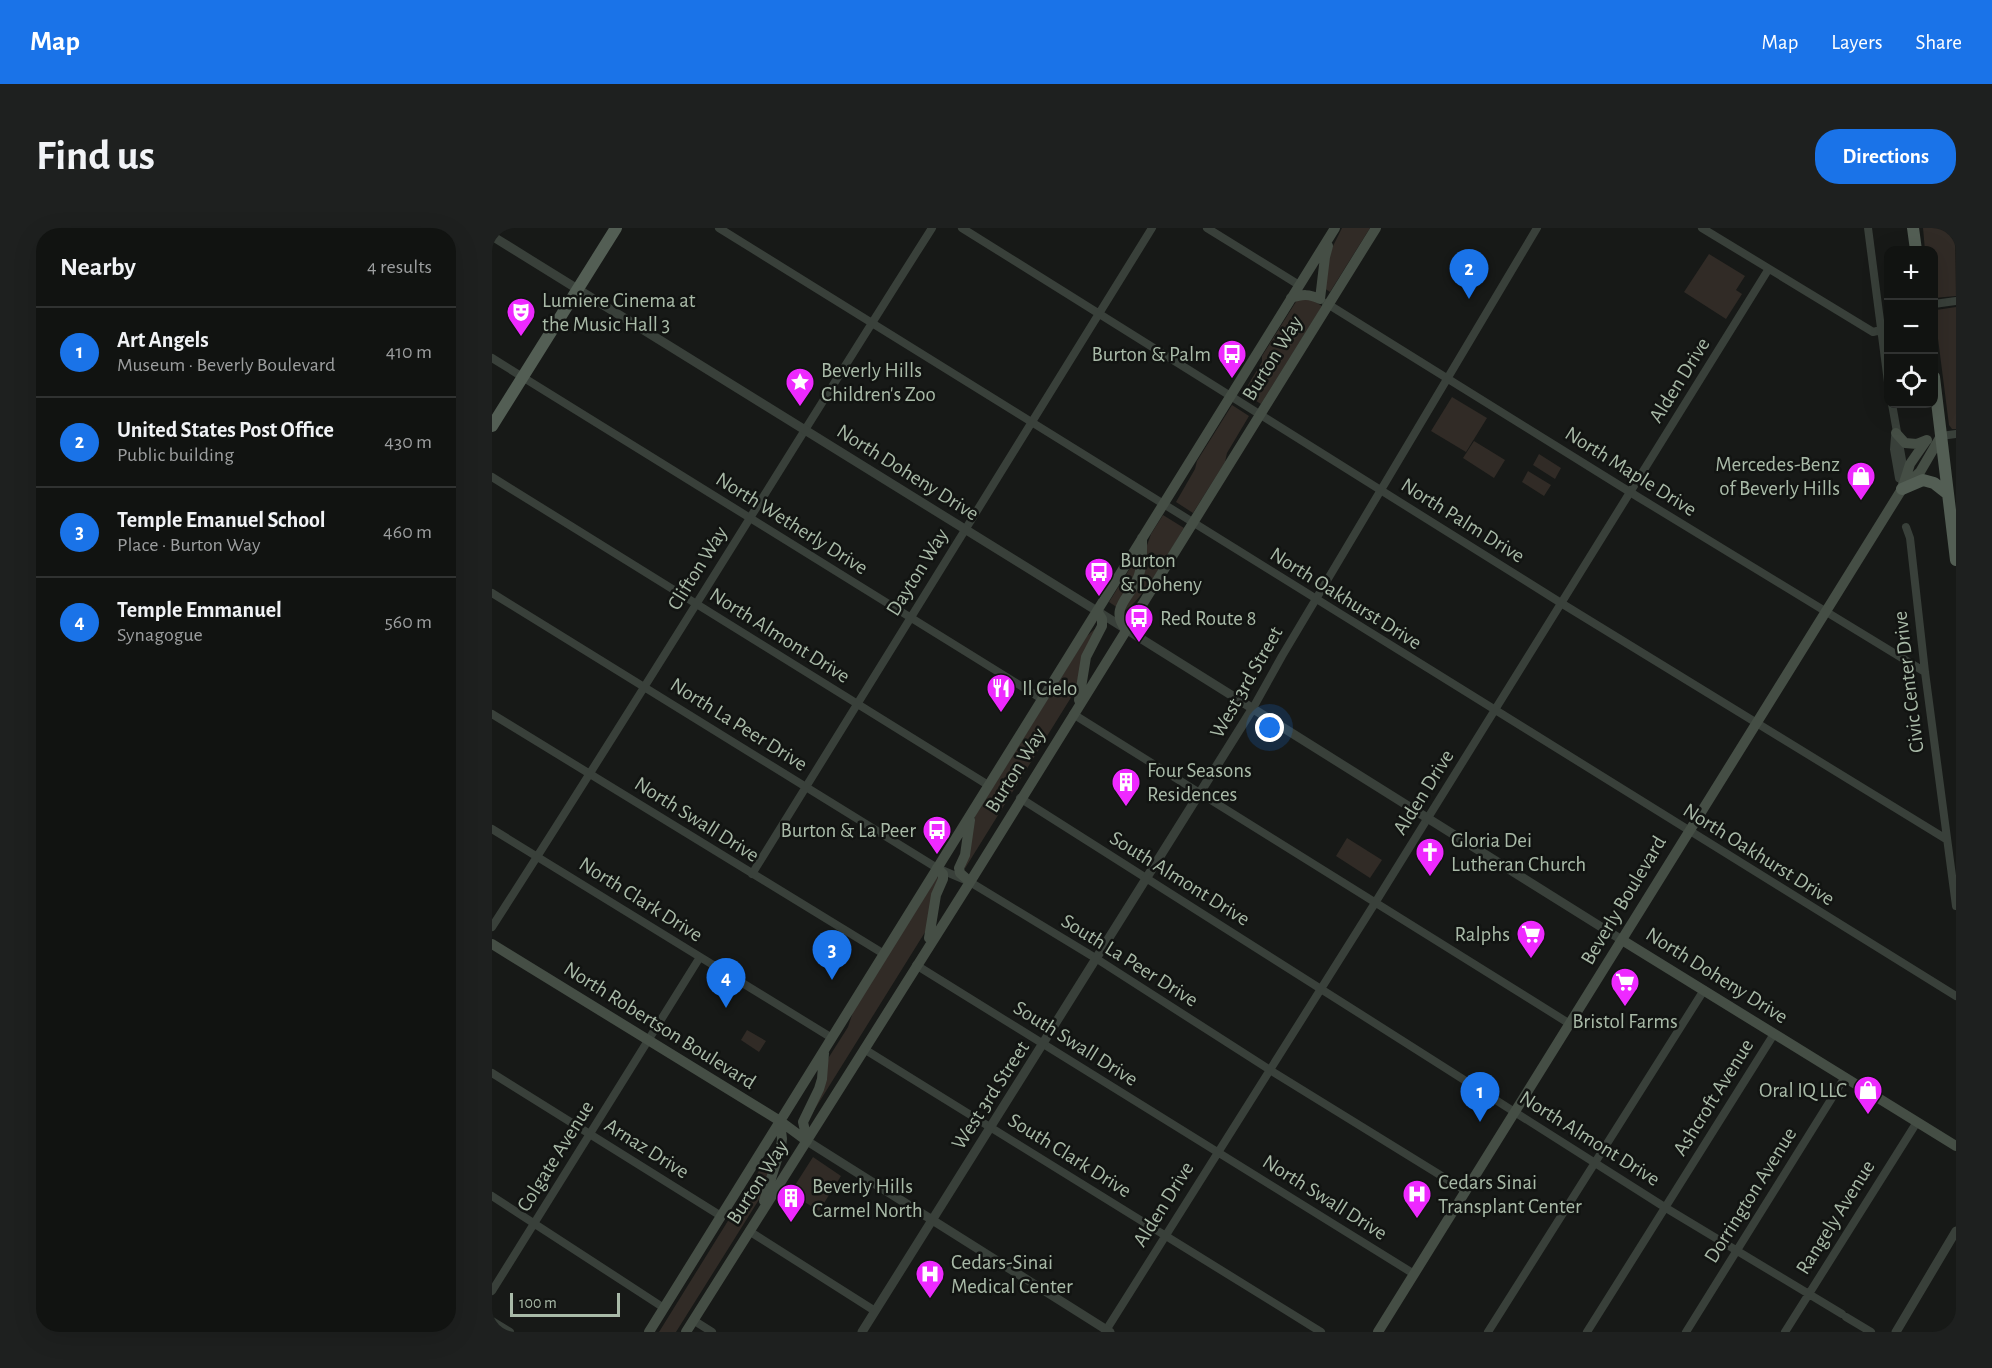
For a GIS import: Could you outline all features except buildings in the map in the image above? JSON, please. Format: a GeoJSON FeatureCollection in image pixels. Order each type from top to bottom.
{"type":"FeatureCollection","features":[{"type":"Feature","properties":{"kind":"main road"},"geometry":{"type":"LineString","coordinates":[[492,426],[616,228]]}},
{"type":"Feature","properties":{"kind":"main road","name":"Burton Way"},"geometry":{"type":"LineString","coordinates":[[686,1332],[762,1210],[811,1143],[864,1049],[1260,414],[1324,302],[1376,228]]}},
{"type":"Feature","properties":{"kind":"main road"},"geometry":{"type":"LineString","coordinates":[[1913,228],[1915,246]]}},
{"type":"Feature","properties":{"kind":"main road"},"geometry":{"type":"LineString","coordinates":[[1291,298],[1302,294],[1311,295],[1324,302],[1324,257],[1334,230]]}},
{"type":"Feature","properties":{"kind":"main road","name":"Burton Way"},"geometry":{"type":"LineString","coordinates":[[649,1332],[1334,230]]}},
{"type":"Feature","properties":{"kind":"main road"},"geometry":{"type":"LineString","coordinates":[[1938,408],[1956,560]]}},
{"type":"Feature","properties":{"kind":"main road"},"geometry":{"type":"LineString","coordinates":[[1896,433],[1905,443],[1917,444],[1941,436]]}},
{"type":"Feature","properties":{"kind":"main road","name":"Beverly Boulevard"},"geometry":{"type":"LineString","coordinates":[[1378,1332],[1825,611],[1902,489],[1920,472],[1941,436]]}},
{"type":"Feature","properties":{"kind":"main road","name":"Beverly Boulevard"},"geometry":{"type":"LineString","coordinates":[[1902,489],[1910,464],[1926,441]]}},
{"type":"Feature","properties":{"kind":"main road"},"geometry":{"type":"LineString","coordinates":[[1902,489],[1923,480],[1934,483],[1948,494]]}},
{"type":"Feature","properties":{"kind":"main road"},"geometry":{"type":"LineString","coordinates":[[1126,630],[1120,621],[1119,613],[1140,573],[1142,537]]}},
{"type":"Feature","properties":{"kind":"main road"},"geometry":{"type":"LineString","coordinates":[[1075,711],[1084,679],[1086,657],[1102,626],[1102,619],[1097,611]]}},
{"type":"Feature","properties":{"kind":"main road"},"geometry":{"type":"LineString","coordinates":[[970,882],[960,873],[959,868],[965,855],[967,829],[972,811]]}},
{"type":"Feature","properties":{"kind":"main road"},"geometry":{"type":"LineString","coordinates":[[926,950],[933,924],[936,895],[943,879],[943,874],[938,868]]}},
{"type":"Feature","properties":{"kind":"main road","name":"North Doheny Drive"},"geometry":{"type":"LineString","coordinates":[[1622,940],[1956,1146]]}},
{"type":"Feature","properties":{"kind":"main road","name":"North Robertson Boulevard"},"geometry":{"type":"LineString","coordinates":[[492,944],[780,1121],[811,1143]]}},
{"type":"Feature","properties":{"kind":"main road"},"geometry":{"type":"LineString","coordinates":[[811,1143],[802,1122],[822,1079],[824,1050]]}},
{"type":"Feature","properties":{"kind":"main road"},"geometry":{"type":"LineString","coordinates":[[762,1210],[774,1163],[783,1139],[780,1121]]}},
{"type":"Feature","properties":{"kind":"street","name":"North Oakhurst Drive"},"geometry":{"type":"LineString","coordinates":[[719,228],[1956,996]]}},
{"type":"Feature","properties":{"kind":"street","name":"Clifton Way"},"geometry":{"type":"LineString","coordinates":[[492,927],[591,774],[932,228]]}},
{"type":"Feature","properties":{"kind":"street","name":"North Palm Drive"},"geometry":{"type":"LineString","coordinates":[[962,228],[1561,603],[1946,839]]}},
{"type":"Feature","properties":{"kind":"street","name":"Dayton Way"},"geometry":{"type":"LineString","coordinates":[[752,874],[1152,228]]}},
{"type":"Feature","properties":{"kind":"street"},"geometry":{"type":"LineString","coordinates":[[1207,228],[1299,285]]}},
{"type":"Feature","properties":{"kind":"street","name":"West 3rd Street"},"geometry":{"type":"LineString","coordinates":[[862,1332],[1253,708],[1380,489],[1537,228]]}},
{"type":"Feature","properties":{"kind":"street"},"geometry":{"type":"LineString","coordinates":[[1702,228],[1873,332],[1881,330]]}},
{"type":"Feature","properties":{"kind":"street"},"geometry":{"type":"LineString","coordinates":[[1868,228],[1884,354]]}},
{"type":"Feature","properties":{"kind":"street","name":"North Doheny Drive"},"geometry":{"type":"LineString","coordinates":[[492,236],[1622,940]]}},
{"type":"Feature","properties":{"kind":"street","name":"Alden Drive"},"geometry":{"type":"LineString","coordinates":[[1107,1331],[1768,270]]}},
{"type":"Feature","properties":{"kind":"street"},"geometry":{"type":"LineString","coordinates":[[1938,303],[1956,301]]}},
{"type":"Feature","properties":{"kind":"street","name":"North Maple Drive"},"geometry":{"type":"LineString","coordinates":[[1324,302],[1924,672]]}},
{"type":"Feature","properties":{"kind":"street","name":"North Wetherly Drive"},"geometry":{"type":"LineString","coordinates":[[492,358],[1042,699]]}},
{"type":"Feature","properties":{"kind":"street"},"geometry":{"type":"LineString","coordinates":[[1893,408],[1896,433],[1894,449],[1902,489]]}},
{"type":"Feature","properties":{"kind":"street"},"geometry":{"type":"LineString","coordinates":[[1941,436],[1956,434]]}},
{"type":"Feature","properties":{"kind":"street","name":"North Almont Drive"},"geometry":{"type":"LineString","coordinates":[[492,477],[988,786]]}},
{"type":"Feature","properties":{"kind":"street","name":"Civic Center Drive"},"geometry":{"type":"LineString","coordinates":[[1905,526],[1910,538],[1924,672],[1956,906]]}},
{"type":"Feature","properties":{"kind":"street","name":"North La Peer Drive"},"geometry":{"type":"LineString","coordinates":[[492,593],[938,868],[970,882]]}},
{"type":"Feature","properties":{"kind":"street"},"geometry":{"type":"LineString","coordinates":[[1075,711],[1200,793],[1570,1024]]}},
{"type":"Feature","properties":{"kind":"street","name":"North Swall Drive"},"geometry":{"type":"LineString","coordinates":[[492,714],[884,954]]}},
{"type":"Feature","properties":{"kind":"street","name":"South Almont Drive"},"geometry":{"type":"LineString","coordinates":[[1020,798],[1321,989]]}},
{"type":"Feature","properties":{"kind":"street","name":"North Clark Drive"},"geometry":{"type":"LineString","coordinates":[[492,829],[832,1038]]}},
{"type":"Feature","properties":{"kind":"street","name":"South La Peer Drive"},"geometry":{"type":"LineString","coordinates":[[970,882],[1097,959],[1270,1070]]}},
{"type":"Feature","properties":{"kind":"street"},"geometry":{"type":"LineString","coordinates":[[648,1041],[700,957]]}},
{"type":"Feature","properties":{"kind":"street","name":"South Swall Drive"},"geometry":{"type":"LineString","coordinates":[[916,965],[1217,1152]]}},
{"type":"Feature","properties":{"kind":"street","name":"North Almont Drive"},"geometry":{"type":"LineString","coordinates":[[1321,989],[1666,1208],[1871,1332]]}},
{"type":"Feature","properties":{"kind":"street"},"geometry":{"type":"LineString","coordinates":[[1488,1332],[1704,990]]}},
{"type":"Feature","properties":{"kind":"street","name":"Ashcroft Avenue"},"geometry":{"type":"LineString","coordinates":[[1587,1332],[1774,1034]]}},
{"type":"Feature","properties":{"kind":"street","name":"Colgate Avenue"},"geometry":{"type":"LineString","coordinates":[[492,1292],[648,1041]]}},
{"type":"Feature","properties":{"kind":"street","name":"South Clark Drive"},"geometry":{"type":"LineString","coordinates":[[864,1049],[1166,1234]]}},
{"type":"Feature","properties":{"kind":"street"},"geometry":{"type":"LineString","coordinates":[[1270,1070],[1466,1191]]}},
{"type":"Feature","properties":{"kind":"street","name":"Arnaz Drive"},"geometry":{"type":"LineString","coordinates":[[492,1073],[721,1216]]}},
{"type":"Feature","properties":{"kind":"street","name":"Dorrington Avenue"},"geometry":{"type":"LineString","coordinates":[[1686,1332],[1845,1077]]}},
{"type":"Feature","properties":{"kind":"street","name":"Rangely Avenue"},"geometry":{"type":"LineString","coordinates":[[1785,1332],[1917,1122]]}},
{"type":"Feature","properties":{"kind":"street","name":"North Robertson Boulevard"},"geometry":{"type":"LineString","coordinates":[[811,1143],[1107,1331]]}},
{"type":"Feature","properties":{"kind":"street","name":"North Swall Drive"},"geometry":{"type":"LineString","coordinates":[[1217,1152],[1414,1274]]}},
{"type":"Feature","properties":{"kind":"street"},"geometry":{"type":"LineString","coordinates":[[492,1196],[664,1308]]}},
{"type":"Feature","properties":{"kind":"street"},"geometry":{"type":"LineString","coordinates":[[749,1231],[875,1311]]}},
{"type":"Feature","properties":{"kind":"street"},"geometry":{"type":"LineString","coordinates":[[1896,1332],[1956,1231]]}},
{"type":"Feature","properties":{"kind":"street"},"geometry":{"type":"LineString","coordinates":[[1166,1234],[1321,1332]]}},
{"type":"Feature","properties":{"kind":"street"},"geometry":{"type":"LineString","coordinates":[[693,1320],[712,1332]]}},
{"type":"Feature","properties":{"kind":"street"},"geometry":{"type":"LineString","coordinates":[[492,1321],[510,1332]]}},
{"type":"Feature","properties":{"kind":"shaded area"},"geometry":{"type":"Polygon","coordinates":[[[1342,228],[1370,228],[1330,292],[1324,288],[1328,256],[1342,228]]]}},
{"type":"Feature","properties":{"kind":"shaded area"},"geometry":{"type":"Polygon","coordinates":[[[1923,228],[1955,228],[1956,296],[1938,298],[1938,246],[1925,246],[1923,228]]]}},
{"type":"Feature","properties":{"kind":"shaded area"},"geometry":{"type":"Polygon","coordinates":[[[1709,254],[1745,276],[1736,290],[1742,294],[1726,319],[1684,292],[1709,254]]]}},
{"type":"Feature","properties":{"kind":"shaded area"},"geometry":{"type":"Polygon","coordinates":[[[1310,299],[1322,306],[1261,404],[1243,393],[1262,362],[1262,356],[1297,300],[1310,299]]]}},
{"type":"Feature","properties":{"kind":"shaded area"},"geometry":{"type":"Polygon","coordinates":[[[1956,307],[1956,429],[1952,429],[1949,425],[1938,339],[1938,310],[1956,307]]]}},
{"type":"Feature","properties":{"kind":"shaded area"},"geometry":{"type":"Polygon","coordinates":[[[1452,397],[1487,418],[1466,452],[1431,431],[1452,397]]]}},
{"type":"Feature","properties":{"kind":"shaded area"},"geometry":{"type":"Polygon","coordinates":[[[1232,405],[1249,416],[1227,453],[1225,462],[1193,513],[1176,502],[1195,469],[1197,461],[1232,405]]]}},
{"type":"Feature","properties":{"kind":"shaded area"},"geometry":{"type":"Polygon","coordinates":[[[1474,441],[1505,460],[1494,478],[1463,458],[1474,441]]]}},
{"type":"Feature","properties":{"kind":"shaded area"},"geometry":{"type":"Polygon","coordinates":[[[1539,454],[1561,468],[1555,479],[1533,465],[1539,454]]]}},
{"type":"Feature","properties":{"kind":"shaded area"},"geometry":{"type":"Polygon","coordinates":[[[1528,471],[1551,485],[1544,496],[1522,482],[1528,471]]]}},
{"type":"Feature","properties":{"kind":"shaded area"},"geometry":{"type":"Polygon","coordinates":[[[1163,515],[1184,528],[1148,586],[1124,611],[1151,534],[1163,515]]]}},
{"type":"Feature","properties":{"kind":"shaded area"},"geometry":{"type":"Polygon","coordinates":[[[1137,557],[1138,571],[1118,608],[1109,602],[1137,557]]]}},
{"type":"Feature","properties":{"kind":"shaded area"},"geometry":{"type":"Polygon","coordinates":[[[1096,628],[1080,683],[964,870],[975,816],[1087,636],[1096,628]]]}},
{"type":"Feature","properties":{"kind":"shaded area"},"geometry":{"type":"Polygon","coordinates":[[[1347,838],[1382,860],[1370,878],[1336,856],[1347,838]]]}},
{"type":"Feature","properties":{"kind":"shaded area"},"geometry":{"type":"Polygon","coordinates":[[[937,877],[939,878],[927,929],[808,1120],[829,1057],[848,1027],[853,1012],[937,877]]]}},
{"type":"Feature","properties":{"kind":"shaded area"},"geometry":{"type":"Polygon","coordinates":[[[747,1030],[766,1041],[759,1052],[741,1040],[747,1030]]]}},
{"type":"Feature","properties":{"kind":"shaded area"},"geometry":{"type":"Polygon","coordinates":[[[780,1141],[760,1198],[676,1332],[659,1332],[775,1145],[780,1141]]]}},
{"type":"Feature","properties":{"kind":"shaded area"},"geometry":{"type":"Polygon","coordinates":[[[813,1157],[841,1176],[819,1211],[790,1193],[813,1157]]]}},
{"type":"Feature","properties":{"kind":"place","name":"United States Post Office"},"geometry":{"type":"Point","coordinates":[1469,299]}},
{"type":"Feature","properties":{"kind":"place","name":"Lumiere Cinema at the Music Hall 3"},"geometry":{"type":"Point","coordinates":[521,338]}},
{"type":"Feature","properties":{"kind":"place","name":"Burton & Palm"},"geometry":{"type":"Point","coordinates":[1232,380]}},
{"type":"Feature","properties":{"kind":"place","name":"Beverly Hills Children's Zoo"},"geometry":{"type":"Point","coordinates":[800,408]}},
{"type":"Feature","properties":{"kind":"place","name":"Mercedes-Benz of Beverly Hills"},"geometry":{"type":"Point","coordinates":[1861,502]}},
{"type":"Feature","properties":{"kind":"place","name":"Burton & Doheny"},"geometry":{"type":"Point","coordinates":[1099,598]}},
{"type":"Feature","properties":{"kind":"place","name":"Red Route 8"},"geometry":{"type":"Point","coordinates":[1139,644]}},
{"type":"Feature","properties":{"kind":"place","name":"Il Cielo"},"geometry":{"type":"Point","coordinates":[1001,714]}},
{"type":"Feature","properties":{"kind":"place","name":"Four Seasons Residences"},"geometry":{"type":"Point","coordinates":[1126,808]}},
{"type":"Feature","properties":{"kind":"place","name":"Burton & La Peer"},"geometry":{"type":"Point","coordinates":[937,856]}},
{"type":"Feature","properties":{"kind":"place","name":"Gloria Dei Lutheran Church"},"geometry":{"type":"Point","coordinates":[1430,878]}},
{"type":"Feature","properties":{"kind":"place","name":"Ralphs"},"geometry":{"type":"Point","coordinates":[1531,960]}},
{"type":"Feature","properties":{"kind":"place","name":"Temple Emanuel School"},"geometry":{"type":"Point","coordinates":[832,980]}},
{"type":"Feature","properties":{"kind":"place","name":"Temple Emmanuel"},"geometry":{"type":"Point","coordinates":[726,1008]}},
{"type":"Feature","properties":{"kind":"place","name":"Bristol Farms"},"geometry":{"type":"Point","coordinates":[1625,1008]}},
{"type":"Feature","properties":{"kind":"place","name":"Oral IQ LLC"},"geometry":{"type":"Point","coordinates":[1868,1116]}},
{"type":"Feature","properties":{"kind":"place","name":"Art Angels"},"geometry":{"type":"Point","coordinates":[1480,1122]}},
{"type":"Feature","properties":{"kind":"place","name":"Cedars Sinai Transplant Center"},"geometry":{"type":"Point","coordinates":[1417,1220]}},
{"type":"Feature","properties":{"kind":"place","name":"Beverly Hills Carmel North"},"geometry":{"type":"Point","coordinates":[791,1224]}},
{"type":"Feature","properties":{"kind":"place","name":"Cedars-Sinai Medical Center"},"geometry":{"type":"Point","coordinates":[930,1300]}}]}
